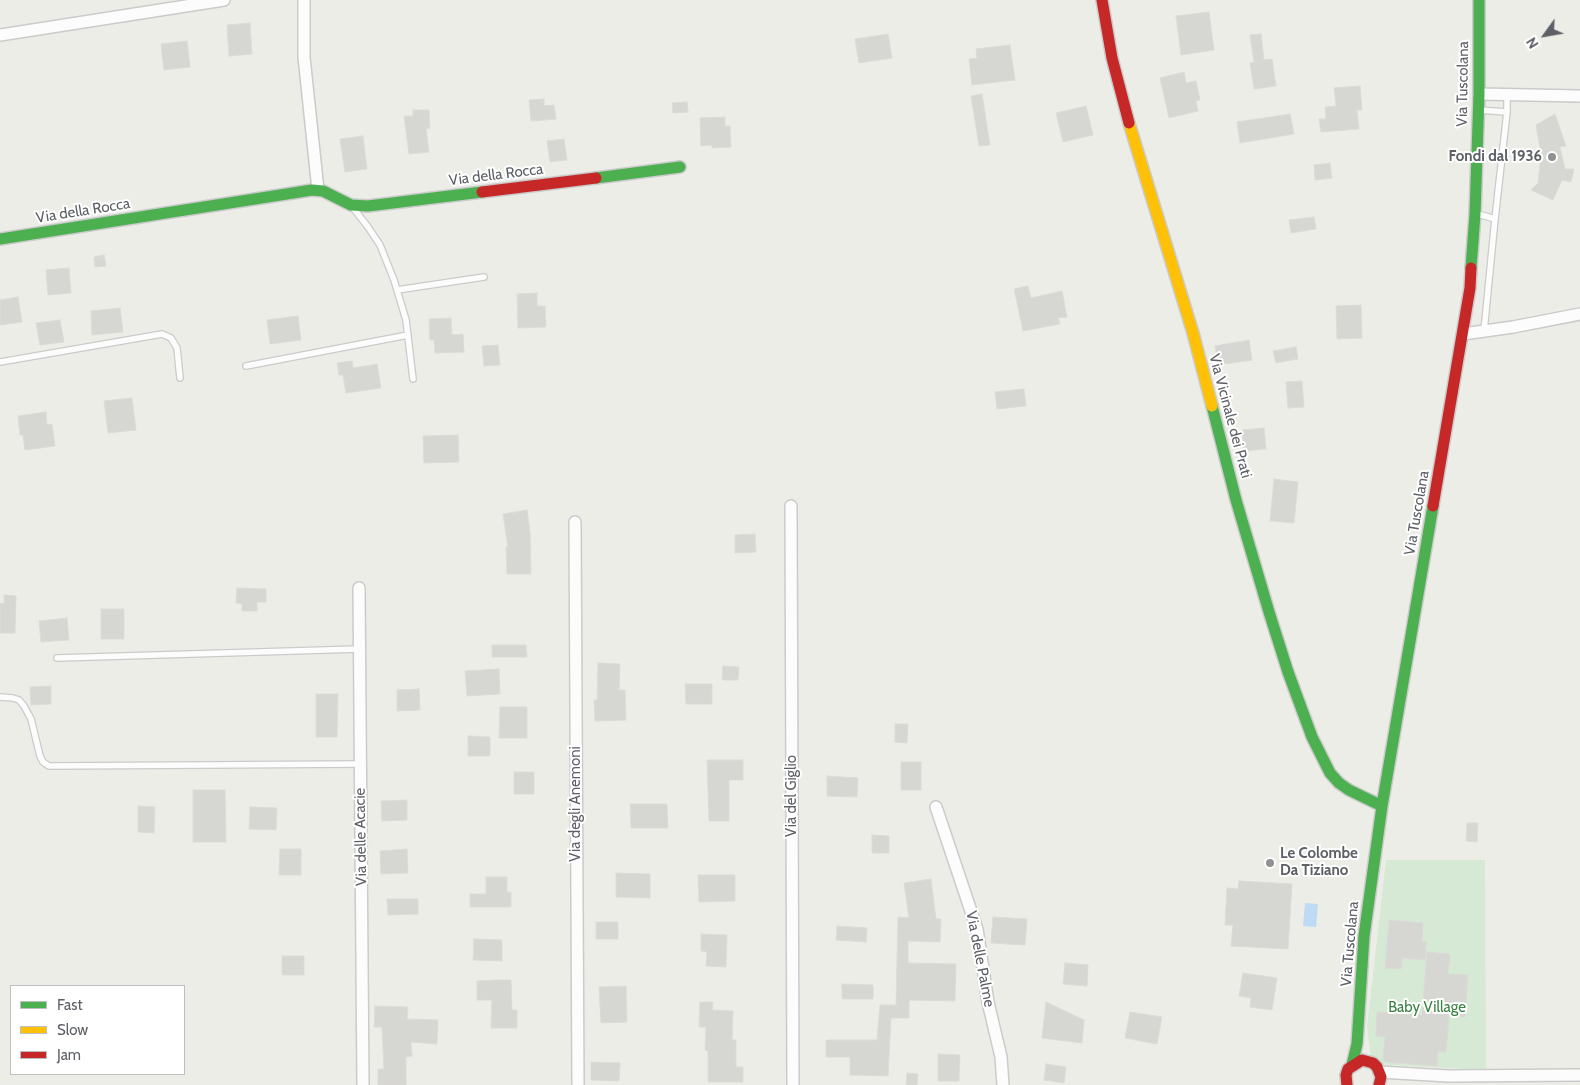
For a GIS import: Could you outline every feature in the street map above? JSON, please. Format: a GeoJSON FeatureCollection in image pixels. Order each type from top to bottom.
{"type":"FeatureCollection","features":[{"type":"Feature","properties":{"kind":"street"},"geometry":{"type":"LineString","coordinates":[[0,35],[224,0]]}},
{"type":"Feature","properties":{"kind":"street"},"geometry":{"type":"LineString","coordinates":[[304,0],[304,64],[318,190]]}},
{"type":"Feature","properties":{"kind":"street","name":"Via Vicinale dei Prati"},"geometry":{"type":"LineString","coordinates":[[1102,0],[1112,58],[1127,118],[1193,333],[1236,500],[1288,672],[1312,737],[1330,773],[1339,784],[1382,806]]}},
{"type":"Feature","properties":{"kind":"street","name":"Via Tuscolana"},"geometry":{"type":"LineString","coordinates":[[1347,1085],[1346,1075],[1356,1050],[1365,926],[1382,806],[1463,334],[1472,271],[1479,94],[1479,0]]}},
{"type":"Feature","properties":{"kind":"street"},"geometry":{"type":"LineString","coordinates":[[1479,94],[1580,96]]}},
{"type":"Feature","properties":{"kind":"street","name":"Via della Rocca"},"geometry":{"type":"LineString","coordinates":[[0,239],[318,190],[351,205],[368,206],[680,167]]}},
{"type":"Feature","properties":{"kind":"street"},"geometry":{"type":"LineString","coordinates":[[1463,334],[1580,314]]}},
{"type":"Feature","properties":{"kind":"street","name":"Via del Giglio"},"geometry":{"type":"LineString","coordinates":[[790,506],[793,1085]]}},
{"type":"Feature","properties":{"kind":"street","name":"Via degli Anemoni"},"geometry":{"type":"LineString","coordinates":[[575,522],[578,1085]]}},
{"type":"Feature","properties":{"kind":"street","name":"Via delle Acacie"},"geometry":{"type":"LineString","coordinates":[[359,588],[363,1085]]}},
{"type":"Feature","properties":{"kind":"street","name":"Via delle Palme"},"geometry":{"type":"LineString","coordinates":[[936,807],[977,929],[988,1002],[1002,1057],[1003,1085]]}},
{"type":"Feature","properties":{"kind":"street","name":"Via Tuscolana"},"geometry":{"type":"LineString","coordinates":[[1358,1029],[1365,1049],[1376,1067]]}},
{"type":"Feature","properties":{"kind":"street"},"geometry":{"type":"LineString","coordinates":[[1352,1064],[1362,1060],[1376,1067],[1413,1075],[1580,1075]]}},
{"type":"Feature","properties":{"kind":"street"},"geometry":{"type":"LineString","coordinates":[[1376,1067],[1381,1077],[1379,1085]]}},
{"type":"Feature","properties":{"kind":"street"},"geometry":{"type":"LineString","coordinates":[[1384,1085],[1413,1075]]}},
{"type":"Feature","properties":{"kind":"lane"},"geometry":{"type":"LineString","coordinates":[[1484,331],[1507,112],[1507,94]]}},
{"type":"Feature","properties":{"kind":"lane"},"geometry":{"type":"LineString","coordinates":[[1478,110],[1507,112]]}},
{"type":"Feature","properties":{"kind":"lane"},"geometry":{"type":"LineString","coordinates":[[351,205],[380,245],[397,290],[408,335],[413,379]]}},
{"type":"Feature","properties":{"kind":"lane"},"geometry":{"type":"LineString","coordinates":[[1475,214],[1495,219]]}},
{"type":"Feature","properties":{"kind":"lane"},"geometry":{"type":"LineString","coordinates":[[397,290],[484,277]]}},
{"type":"Feature","properties":{"kind":"lane"},"geometry":{"type":"LineString","coordinates":[[0,362],[162,334],[171,338],[177,348],[180,378]]}},
{"type":"Feature","properties":{"kind":"lane"},"geometry":{"type":"LineString","coordinates":[[246,366],[408,335]]}},
{"type":"Feature","properties":{"kind":"lane"},"geometry":{"type":"LineString","coordinates":[[56,658],[359,649]]}},
{"type":"Feature","properties":{"kind":"lane"},"geometry":{"type":"LineString","coordinates":[[0,697],[19,700],[24,706],[31,719],[40,756],[43,762],[50,766],[360,764]]}},
{"type":"Feature","properties":{"kind":"green space","name":"Baby Village"},"geometry":{"type":"Polygon","coordinates":[[[1386,860],[1485,860],[1486,1070],[1372,1064],[1367,1027],[1386,860]]]}},
{"type":"Feature","properties":{"kind":"water"},"geometry":{"type":"Polygon","coordinates":[[[1305,903],[1318,904],[1316,927],[1303,926],[1305,903]]]}},
{"type":"Feature","properties":{"kind":"building"},"geometry":{"type":"Polygon","coordinates":[[[1209,12],[1214,50],[1181,55],[1176,16],[1209,12]]]}},
{"type":"Feature","properties":{"kind":"building"},"geometry":{"type":"Polygon","coordinates":[[[250,23],[252,54],[229,56],[227,25],[250,23]]]}},
{"type":"Feature","properties":{"kind":"building"},"geometry":{"type":"Polygon","coordinates":[[[888,34],[892,58],[859,63],[855,39],[888,34]]]}},
{"type":"Feature","properties":{"kind":"building"},"geometry":{"type":"Polygon","coordinates":[[[1261,34],[1264,60],[1272,59],[1276,86],[1254,89],[1250,63],[1254,62],[1250,35],[1261,34]]]}},
{"type":"Feature","properties":{"kind":"building"},"geometry":{"type":"Polygon","coordinates":[[[187,41],[190,67],[164,70],[161,44],[187,41]]]}},
{"type":"Feature","properties":{"kind":"building"},"geometry":{"type":"Polygon","coordinates":[[[1010,45],[1015,80],[972,85],[969,59],[977,58],[976,49],[1010,45]]]}},
{"type":"Feature","properties":{"kind":"building"},"geometry":{"type":"Polygon","coordinates":[[[1184,72],[1186,83],[1196,81],[1200,100],[1196,101],[1198,111],[1169,118],[1160,78],[1184,72]]]}},
{"type":"Feature","properties":{"kind":"building"},"geometry":{"type":"Polygon","coordinates":[[[1360,86],[1362,110],[1357,110],[1359,129],[1321,132],[1319,119],[1326,119],[1325,107],[1336,106],[1334,88],[1360,86]]]}},
{"type":"Feature","properties":{"kind":"building"},"geometry":{"type":"Polygon","coordinates":[[[982,94],[990,145],[979,146],[971,96],[982,94]]]}},
{"type":"Feature","properties":{"kind":"building"},"geometry":{"type":"Polygon","coordinates":[[[544,99],[544,106],[554,105],[556,119],[531,121],[529,100],[544,99]]]}},
{"type":"Feature","properties":{"kind":"building"},"geometry":{"type":"Polygon","coordinates":[[[687,102],[688,112],[673,113],[672,103],[687,102]]]}},
{"type":"Feature","properties":{"kind":"building"},"geometry":{"type":"Polygon","coordinates":[[[1086,106],[1093,135],[1063,142],[1056,113],[1086,106]]]}},
{"type":"Feature","properties":{"kind":"building"},"geometry":{"type":"Polygon","coordinates":[[[413,110],[429,110],[430,128],[426,129],[429,152],[409,154],[404,116],[413,116],[413,110]]]}},
{"type":"Feature","properties":{"kind":"building"},"geometry":{"type":"Polygon","coordinates":[[[1290,114],[1294,134],[1240,143],[1237,122],[1290,114]]]}},
{"type":"Feature","properties":{"kind":"building","name":"Fondi dal 1936"},"geometry":{"type":"Polygon","coordinates":[[[1555,114],[1566,146],[1560,147],[1565,169],[1574,169],[1571,182],[1562,180],[1553,200],[1531,190],[1538,183],[1541,154],[1536,125],[1555,114]]]}},
{"type":"Feature","properties":{"kind":"building"},"geometry":{"type":"Polygon","coordinates":[[[725,117],[725,126],[730,126],[731,147],[712,148],[712,145],[701,146],[700,118],[725,117]]]}},
{"type":"Feature","properties":{"kind":"building"},"geometry":{"type":"Polygon","coordinates":[[[363,136],[367,169],[345,172],[340,139],[363,136]]]}},
{"type":"Feature","properties":{"kind":"building"},"geometry":{"type":"Polygon","coordinates":[[[564,139],[567,160],[550,162],[547,141],[564,139]]]}},
{"type":"Feature","properties":{"kind":"building"},"geometry":{"type":"Polygon","coordinates":[[[1330,163],[1332,178],[1315,180],[1314,165],[1330,163]]]}},
{"type":"Feature","properties":{"kind":"building"},"geometry":{"type":"Polygon","coordinates":[[[1314,217],[1316,229],[1291,233],[1289,220],[1314,217]]]}},
{"type":"Feature","properties":{"kind":"building"},"geometry":{"type":"Polygon","coordinates":[[[104,255],[106,266],[95,267],[94,257],[104,255]]]}},
{"type":"Feature","properties":{"kind":"building"},"geometry":{"type":"Polygon","coordinates":[[[69,268],[71,293],[48,295],[46,270],[69,268]]]}},
{"type":"Feature","properties":{"kind":"building"},"geometry":{"type":"Polygon","coordinates":[[[1028,286],[1031,298],[1062,291],[1067,317],[1058,318],[1060,324],[1023,331],[1014,289],[1028,286]]]}},
{"type":"Feature","properties":{"kind":"building"},"geometry":{"type":"Polygon","coordinates":[[[537,293],[537,306],[545,306],[546,327],[518,328],[517,294],[537,293]]]}},
{"type":"Feature","properties":{"kind":"building"},"geometry":{"type":"Polygon","coordinates":[[[18,297],[22,322],[0,325],[0,300],[18,297]]]}},
{"type":"Feature","properties":{"kind":"building"},"geometry":{"type":"Polygon","coordinates":[[[1361,305],[1362,338],[1337,339],[1336,306],[1361,305]]]}},
{"type":"Feature","properties":{"kind":"building"},"geometry":{"type":"Polygon","coordinates":[[[120,308],[123,332],[92,335],[91,311],[120,308]]]}},
{"type":"Feature","properties":{"kind":"building"},"geometry":{"type":"Polygon","coordinates":[[[298,316],[301,340],[270,344],[267,320],[298,316]]]}},
{"type":"Feature","properties":{"kind":"building"},"geometry":{"type":"Polygon","coordinates":[[[451,318],[452,335],[463,334],[464,352],[435,353],[434,340],[430,340],[429,319],[451,318]]]}},
{"type":"Feature","properties":{"kind":"building"},"geometry":{"type":"Polygon","coordinates":[[[60,320],[64,342],[40,345],[36,323],[60,320]]]}},
{"type":"Feature","properties":{"kind":"building"},"geometry":{"type":"Polygon","coordinates":[[[1249,340],[1252,360],[1218,365],[1215,346],[1249,340]]]}},
{"type":"Feature","properties":{"kind":"building"},"geometry":{"type":"Polygon","coordinates":[[[498,345],[500,365],[484,366],[482,346],[498,345]]]}},
{"type":"Feature","properties":{"kind":"building"},"geometry":{"type":"Polygon","coordinates":[[[1296,347],[1298,359],[1276,363],[1273,351],[1296,347]]]}},
{"type":"Feature","properties":{"kind":"building"},"geometry":{"type":"Polygon","coordinates":[[[352,361],[353,368],[377,364],[381,388],[346,393],[343,375],[339,375],[337,363],[352,361]]]}},
{"type":"Feature","properties":{"kind":"building"},"geometry":{"type":"Polygon","coordinates":[[[1302,381],[1304,407],[1288,408],[1286,382],[1302,381]]]}},
{"type":"Feature","properties":{"kind":"building"},"geometry":{"type":"Polygon","coordinates":[[[1024,389],[1026,406],[997,409],[995,392],[1024,389]]]}},
{"type":"Feature","properties":{"kind":"building"},"geometry":{"type":"Polygon","coordinates":[[[132,398],[136,430],[108,433],[104,401],[132,398]]]}},
{"type":"Feature","properties":{"kind":"building"},"geometry":{"type":"Polygon","coordinates":[[[46,412],[47,425],[52,424],[55,446],[25,450],[23,435],[20,435],[18,416],[46,412]]]}},
{"type":"Feature","properties":{"kind":"building"},"geometry":{"type":"Polygon","coordinates":[[[1264,428],[1266,449],[1244,451],[1242,430],[1264,428]]]}},
{"type":"Feature","properties":{"kind":"building"},"geometry":{"type":"Polygon","coordinates":[[[458,435],[459,462],[424,463],[423,436],[458,435]]]}},
{"type":"Feature","properties":{"kind":"building"},"geometry":{"type":"Polygon","coordinates":[[[1274,479],[1298,482],[1294,523],[1270,521],[1274,479]]]}},
{"type":"Feature","properties":{"kind":"building"},"geometry":{"type":"Polygon","coordinates":[[[527,510],[530,532],[531,574],[507,574],[506,547],[508,547],[503,514],[527,510]]]}},
{"type":"Feature","properties":{"kind":"building"},"geometry":{"type":"Polygon","coordinates":[[[755,534],[756,552],[735,553],[735,535],[755,534]]]}},
{"type":"Feature","properties":{"kind":"building"},"geometry":{"type":"Polygon","coordinates":[[[237,588],[266,589],[266,602],[257,602],[257,611],[242,611],[242,604],[236,603],[237,588]]]}},
{"type":"Feature","properties":{"kind":"building"},"geometry":{"type":"Polygon","coordinates":[[[4,595],[16,596],[15,633],[0,633],[0,603],[4,604],[4,595]]]}},
{"type":"Feature","properties":{"kind":"building"},"geometry":{"type":"Polygon","coordinates":[[[101,609],[124,609],[124,639],[101,639],[101,609]]]}},
{"type":"Feature","properties":{"kind":"building"},"geometry":{"type":"Polygon","coordinates":[[[67,618],[69,640],[41,642],[39,621],[67,618]]]}},
{"type":"Feature","properties":{"kind":"building"},"geometry":{"type":"Polygon","coordinates":[[[492,645],[526,645],[527,657],[492,657],[492,645]]]}},
{"type":"Feature","properties":{"kind":"building"},"geometry":{"type":"Polygon","coordinates":[[[598,663],[620,664],[619,690],[625,690],[626,720],[595,721],[594,700],[597,700],[598,663]]]}},
{"type":"Feature","properties":{"kind":"building"},"geometry":{"type":"Polygon","coordinates":[[[723,666],[739,667],[738,680],[722,680],[723,666]]]}},
{"type":"Feature","properties":{"kind":"building"},"geometry":{"type":"Polygon","coordinates":[[[499,669],[500,694],[467,696],[465,671],[499,669]]]}},
{"type":"Feature","properties":{"kind":"building"},"geometry":{"type":"Polygon","coordinates":[[[685,684],[712,684],[712,704],[686,704],[685,684]]]}},
{"type":"Feature","properties":{"kind":"building"},"geometry":{"type":"Polygon","coordinates":[[[51,686],[51,704],[31,705],[30,687],[51,686]]]}},
{"type":"Feature","properties":{"kind":"building"},"geometry":{"type":"Polygon","coordinates":[[[419,689],[420,710],[397,711],[397,690],[419,689]]]}},
{"type":"Feature","properties":{"kind":"building"},"geometry":{"type":"Polygon","coordinates":[[[316,694],[338,694],[337,737],[316,737],[316,694]]]}},
{"type":"Feature","properties":{"kind":"building"},"geometry":{"type":"Polygon","coordinates":[[[500,707],[527,707],[527,738],[499,738],[500,707]]]}},
{"type":"Feature","properties":{"kind":"building"},"geometry":{"type":"Polygon","coordinates":[[[895,724],[908,724],[907,743],[895,742],[895,724]]]}},
{"type":"Feature","properties":{"kind":"building"},"geometry":{"type":"Polygon","coordinates":[[[468,736],[490,737],[490,756],[468,756],[468,736]]]}},
{"type":"Feature","properties":{"kind":"building"},"geometry":{"type":"Polygon","coordinates":[[[707,760],[743,760],[743,780],[729,780],[729,821],[709,821],[707,760]]]}},
{"type":"Feature","properties":{"kind":"building"},"geometry":{"type":"Polygon","coordinates":[[[901,762],[921,762],[921,790],[901,790],[901,762]]]}},
{"type":"Feature","properties":{"kind":"building"},"geometry":{"type":"Polygon","coordinates":[[[514,772],[534,772],[534,794],[514,794],[514,772]]]}},
{"type":"Feature","properties":{"kind":"building"},"geometry":{"type":"Polygon","coordinates":[[[827,776],[858,778],[857,797],[827,796],[827,776]]]}},
{"type":"Feature","properties":{"kind":"building"},"geometry":{"type":"Polygon","coordinates":[[[193,790],[225,790],[226,842],[193,842],[193,790]]]}},
{"type":"Feature","properties":{"kind":"building"},"geometry":{"type":"Polygon","coordinates":[[[407,800],[407,820],[382,821],[381,801],[407,800]]]}},
{"type":"Feature","properties":{"kind":"building"},"geometry":{"type":"Polygon","coordinates":[[[630,804],[667,804],[668,828],[631,828],[630,804]]]}},
{"type":"Feature","properties":{"kind":"building"},"geometry":{"type":"Polygon","coordinates":[[[138,806],[155,807],[154,833],[138,832],[138,806]]]}},
{"type":"Feature","properties":{"kind":"building"},"geometry":{"type":"Polygon","coordinates":[[[250,807],[277,808],[276,830],[249,829],[250,807]]]}},
{"type":"Feature","properties":{"kind":"building"},"geometry":{"type":"Polygon","coordinates":[[[1467,823],[1478,823],[1477,842],[1466,841],[1467,823]]]}},
{"type":"Feature","properties":{"kind":"building"},"geometry":{"type":"Polygon","coordinates":[[[872,835],[889,836],[889,853],[872,853],[872,835]]]}},
{"type":"Feature","properties":{"kind":"building"},"geometry":{"type":"Polygon","coordinates":[[[280,849],[301,849],[301,875],[279,875],[280,849]]]}},
{"type":"Feature","properties":{"kind":"building"},"geometry":{"type":"Polygon","coordinates":[[[407,849],[408,873],[381,874],[380,851],[407,849]]]}},
{"type":"Feature","properties":{"kind":"building"},"geometry":{"type":"Polygon","coordinates":[[[616,873],[650,874],[650,898],[616,897],[616,873]]]}},
{"type":"Feature","properties":{"kind":"building"},"geometry":{"type":"Polygon","coordinates":[[[698,875],[735,875],[735,901],[699,902],[698,875]]]}},
{"type":"Feature","properties":{"kind":"building"},"geometry":{"type":"Polygon","coordinates":[[[486,877],[507,877],[507,892],[511,892],[511,907],[470,907],[470,894],[486,894],[486,877]]]}},
{"type":"Feature","properties":{"kind":"building"},"geometry":{"type":"Polygon","coordinates":[[[931,879],[936,919],[941,919],[940,942],[908,941],[908,963],[956,964],[955,1001],[909,1000],[909,1018],[891,1018],[888,1076],[850,1075],[850,1057],[826,1057],[826,1040],[877,1040],[880,1005],[896,1005],[898,917],[909,918],[904,883],[931,879]]]}},
{"type":"Feature","properties":{"kind":"building"},"geometry":{"type":"Polygon","coordinates":[[[1239,881],[1292,884],[1288,949],[1231,946],[1233,925],[1225,925],[1227,888],[1238,889],[1239,881]]]}},
{"type":"Feature","properties":{"kind":"building"},"geometry":{"type":"Polygon","coordinates":[[[387,899],[418,899],[418,914],[388,915],[387,899]]]}},
{"type":"Feature","properties":{"kind":"building"},"geometry":{"type":"Polygon","coordinates":[[[993,917],[1027,919],[1025,945],[991,943],[993,917]]]}},
{"type":"Feature","properties":{"kind":"building"},"geometry":{"type":"Polygon","coordinates":[[[1389,920],[1423,923],[1422,941],[1426,942],[1425,960],[1402,958],[1401,969],[1385,968],[1389,920]]]}},
{"type":"Feature","properties":{"kind":"building"},"geometry":{"type":"Polygon","coordinates":[[[596,922],[618,922],[618,939],[596,939],[596,922]]]}},
{"type":"Feature","properties":{"kind":"building"},"geometry":{"type":"Polygon","coordinates":[[[837,926],[867,928],[866,942],[836,940],[837,926]]]}},
{"type":"Feature","properties":{"kind":"building"},"geometry":{"type":"Polygon","coordinates":[[[701,934],[727,935],[726,967],[706,966],[707,952],[701,951],[701,934]]]}},
{"type":"Feature","properties":{"kind":"building"},"geometry":{"type":"Polygon","coordinates":[[[474,939],[502,940],[502,961],[473,960],[474,939]]]}},
{"type":"Feature","properties":{"kind":"building"},"geometry":{"type":"Polygon","coordinates":[[[1427,952],[1450,954],[1448,974],[1468,975],[1465,1017],[1449,1016],[1446,1052],[1438,1051],[1437,1066],[1385,1062],[1383,1059],[1385,1037],[1376,1036],[1377,1012],[1422,1015],[1427,952]]]}},
{"type":"Feature","properties":{"kind":"building"},"geometry":{"type":"Polygon","coordinates":[[[282,956],[304,956],[304,975],[282,975],[282,956]]]}},
{"type":"Feature","properties":{"kind":"building"},"geometry":{"type":"Polygon","coordinates":[[[1065,963],[1088,965],[1087,986],[1063,984],[1065,963]]]}},
{"type":"Feature","properties":{"kind":"building"},"geometry":{"type":"Polygon","coordinates":[[[1243,973],[1277,978],[1272,1010],[1250,1007],[1251,998],[1239,996],[1243,973]]]}},
{"type":"Feature","properties":{"kind":"building"},"geometry":{"type":"Polygon","coordinates":[[[511,980],[512,1010],[517,1010],[517,1028],[491,1028],[492,1000],[477,1000],[477,981],[511,980]]]}},
{"type":"Feature","properties":{"kind":"building"},"geometry":{"type":"Polygon","coordinates":[[[842,984],[873,985],[873,999],[842,999],[842,984]]]}},
{"type":"Feature","properties":{"kind":"building"},"geometry":{"type":"Polygon","coordinates":[[[626,986],[627,1022],[601,1023],[599,987],[626,986]]]}},
{"type":"Feature","properties":{"kind":"building"},"geometry":{"type":"Polygon","coordinates":[[[700,1002],[713,1002],[712,1010],[733,1011],[732,1040],[736,1040],[736,1067],[743,1067],[743,1082],[708,1082],[708,1051],[705,1050],[706,1027],[699,1027],[700,1002]]]}},
{"type":"Feature","properties":{"kind":"building"},"geometry":{"type":"Polygon","coordinates":[[[1046,1002],[1084,1020],[1082,1043],[1042,1038],[1046,1002]]]}},
{"type":"Feature","properties":{"kind":"building"},"geometry":{"type":"Polygon","coordinates":[[[375,1006],[408,1007],[407,1019],[438,1020],[437,1044],[411,1042],[412,1056],[406,1057],[406,1085],[378,1085],[378,1069],[384,1069],[382,1027],[374,1027],[375,1006]]]}},
{"type":"Feature","properties":{"kind":"building"},"geometry":{"type":"Polygon","coordinates":[[[1130,1012],[1162,1017],[1157,1044],[1125,1038],[1130,1012]]]}},
{"type":"Feature","properties":{"kind":"building"},"geometry":{"type":"Polygon","coordinates":[[[938,1054],[960,1055],[959,1081],[938,1081],[938,1054]]]}},
{"type":"Feature","properties":{"kind":"building"},"geometry":{"type":"Polygon","coordinates":[[[591,1062],[620,1063],[619,1081],[591,1080],[591,1062]]]}},
{"type":"Feature","properties":{"kind":"building"},"geometry":{"type":"Polygon","coordinates":[[[1046,1064],[1066,1067],[1064,1083],[1044,1080],[1046,1064]]]}},
{"type":"Feature","properties":{"kind":"building"},"geometry":{"type":"Polygon","coordinates":[[[907,1073],[918,1074],[917,1085],[906,1085],[907,1073]]]}},
{"type":"Feature","properties":{"kind":"traffic: fast"},"geometry":{"type":"LineString","coordinates":[[1471,268],[1475,214],[1479,94],[1479,0]]}},
{"type":"Feature","properties":{"kind":"traffic: fast"},"geometry":{"type":"LineString","coordinates":[[596,178],[680,167]]}},
{"type":"Feature","properties":{"kind":"traffic: fast"},"geometry":{"type":"LineString","coordinates":[[0,239],[312,190],[323,191],[351,205],[368,206],[482,192]]}},
{"type":"Feature","properties":{"kind":"traffic: fast"},"geometry":{"type":"LineString","coordinates":[[1212,406],[1236,500],[1269,612],[1288,672],[1312,737],[1330,773],[1339,783],[1382,806]]}},
{"type":"Feature","properties":{"kind":"traffic: fast"},"geometry":{"type":"LineString","coordinates":[[1352,1065],[1357,1044],[1364,936],[1382,806],[1433,506]]}},
{"type":"Feature","properties":{"kind":"traffic: slow"},"geometry":{"type":"LineString","coordinates":[[1129,123],[1193,333],[1212,406]]}},
{"type":"Feature","properties":{"kind":"traffic: jam"},"geometry":{"type":"LineString","coordinates":[[1102,0],[1112,58],[1129,123]]}},
{"type":"Feature","properties":{"kind":"traffic: jam"},"geometry":{"type":"LineString","coordinates":[[482,192],[596,178]]}},
{"type":"Feature","properties":{"kind":"traffic: jam"},"geometry":{"type":"LineString","coordinates":[[1433,506],[1470,288],[1471,268]]}},
{"type":"Feature","properties":{"kind":"traffic: jam"},"geometry":{"type":"LineString","coordinates":[[1347,1085],[1346,1075],[1348,1069],[1362,1060],[1373,1063],[1377,1067],[1381,1077],[1379,1085]]}},
{"type":"Feature","properties":{"kind":"place","name":"Fondi dal 1936"},"geometry":{"type":"Point","coordinates":[1552,157]}},
{"type":"Feature","properties":{"kind":"place","name":"Le Colombe Da Tiziano"},"geometry":{"type":"Point","coordinates":[1270,863]}}]}
